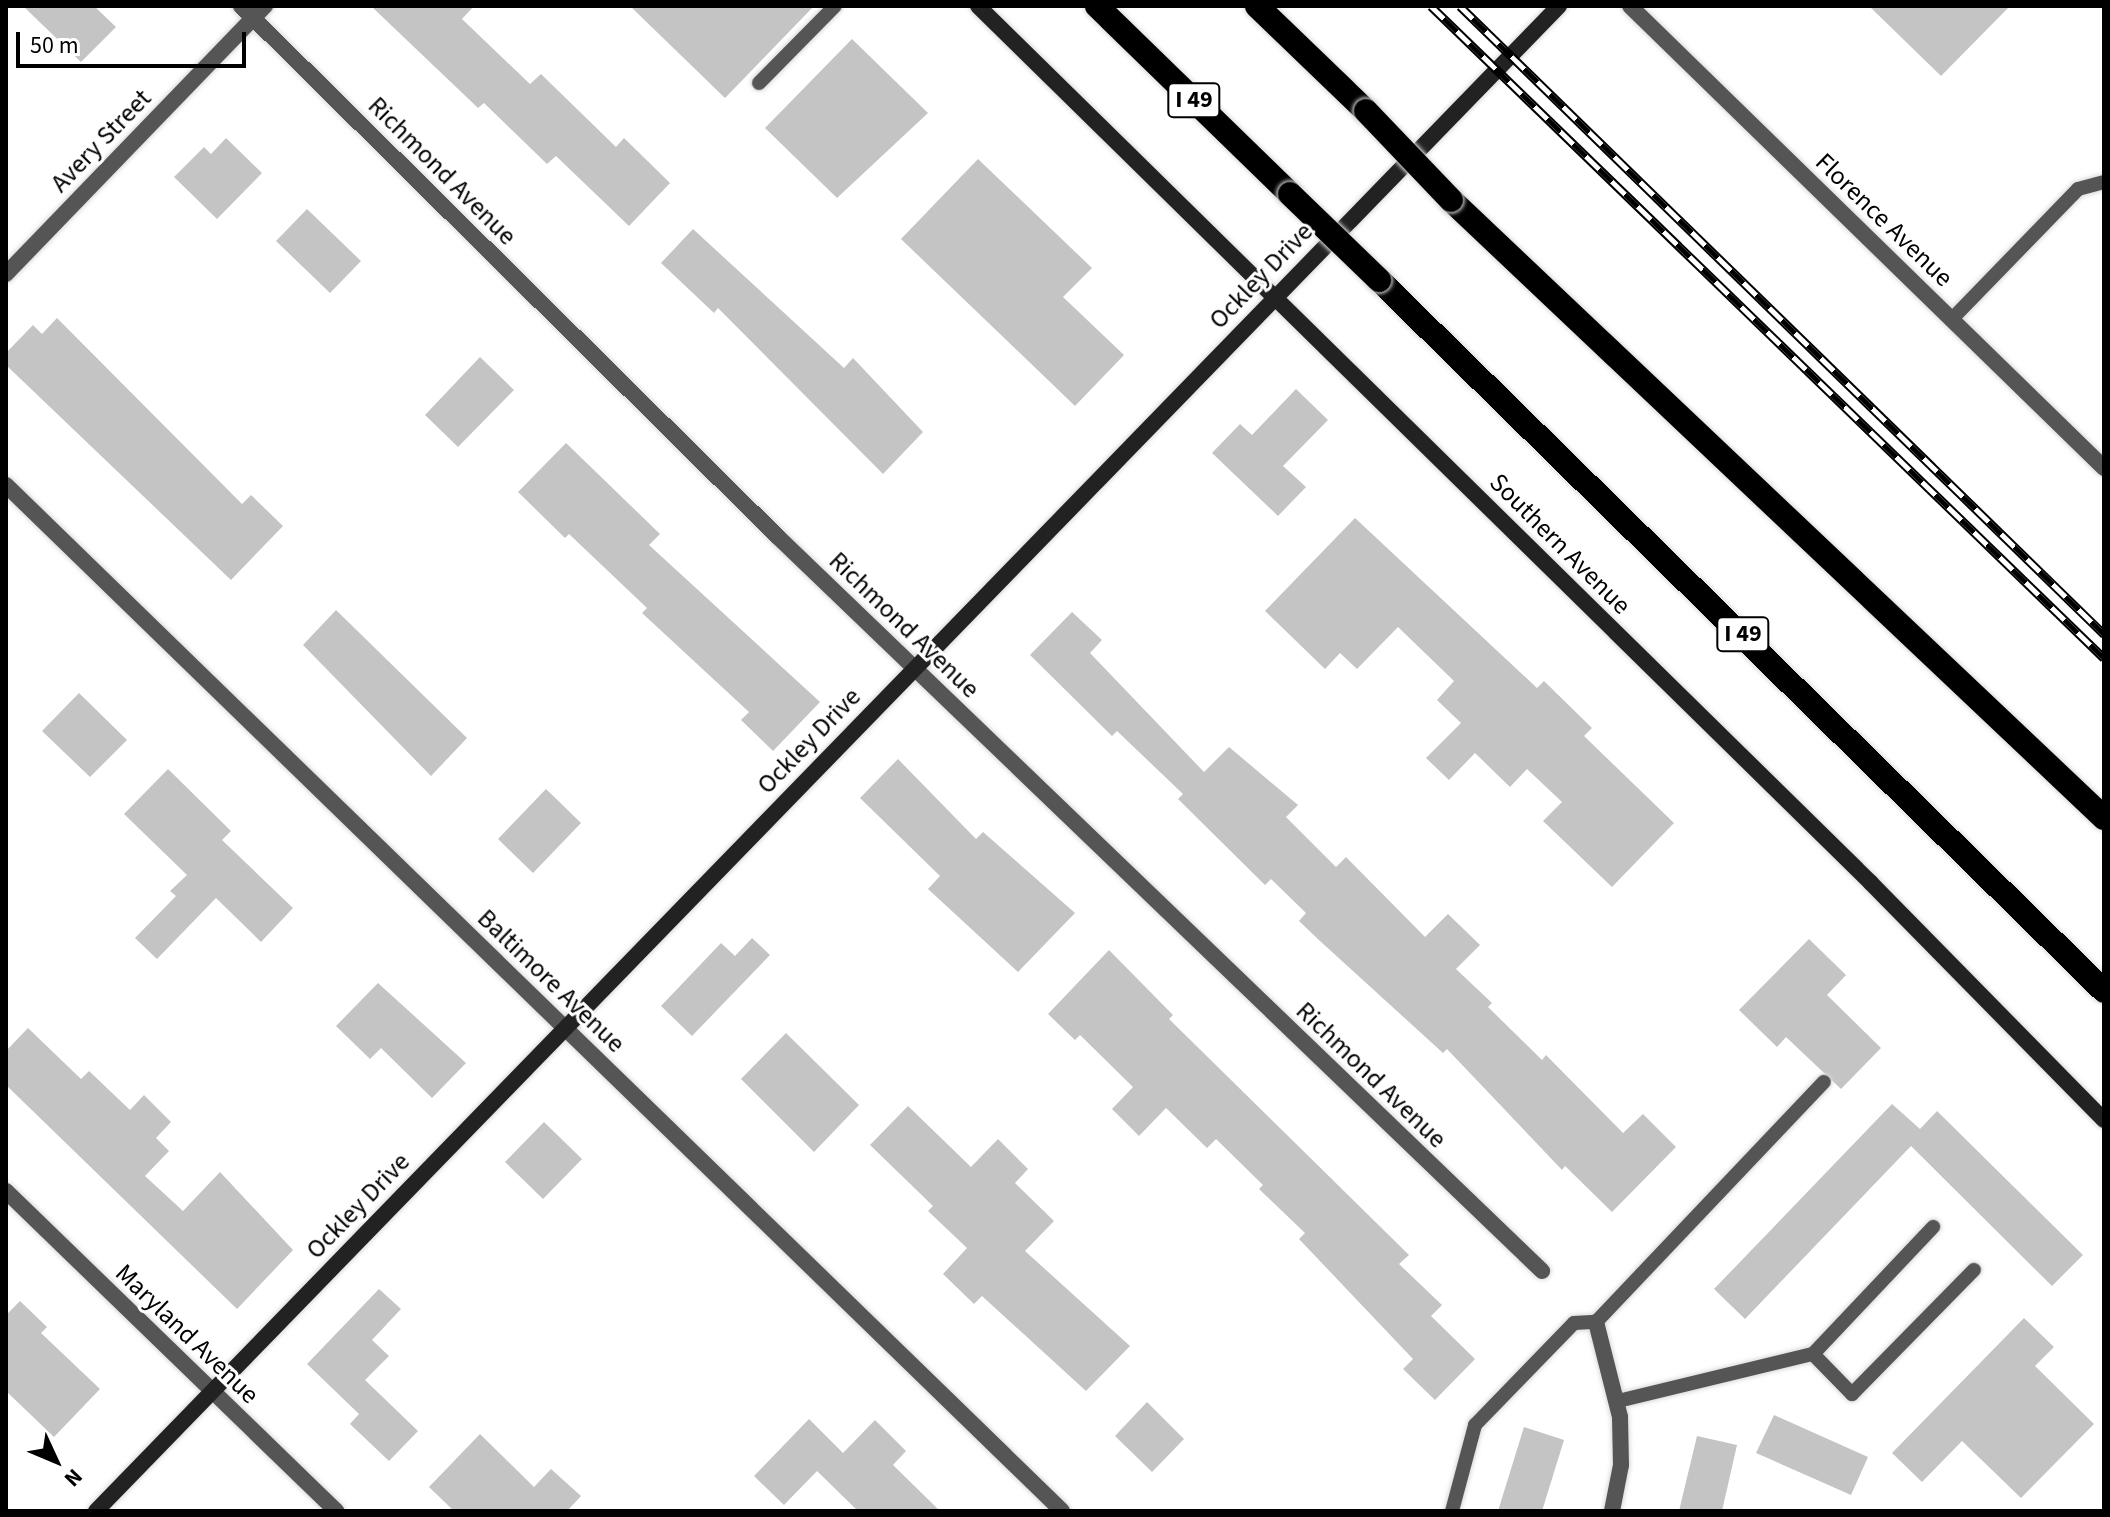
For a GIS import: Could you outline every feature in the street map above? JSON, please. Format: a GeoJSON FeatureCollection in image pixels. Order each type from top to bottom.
{"type":"FeatureCollection","features":[{"type":"Feature","properties":{"kind":"highway","name":"I 49"},"geometry":{"type":"LineString","coordinates":[[1097,6],[2104,991]]}},
{"type":"Feature","properties":{"kind":"highway"},"geometry":{"type":"LineString","coordinates":[[1257,6],[1366,111],[1451,200],[2104,818]]}},
{"type":"Feature","properties":{"kind":"street","name":"Southern Avenue"},"geometry":{"type":"LineString","coordinates":[[978,6],[1276,295],[2104,1120]]}},
{"type":"Feature","properties":{"kind":"street","name":"Ockley Drive"},"geometry":{"type":"LineString","coordinates":[[96,1511],[1559,6]]}},
{"type":"Feature","properties":{"kind":"street","name":"Florence Avenue"},"geometry":{"type":"LineString","coordinates":[[1630,6],[2104,468]]}},
{"type":"Feature","properties":{"kind":"street","name":"Avery Street"},"geometry":{"type":"LineString","coordinates":[[6,274],[253,10]]}},
{"type":"Feature","properties":{"kind":"street","name":"Richmond Avenue"},"geometry":{"type":"LineString","coordinates":[[253,10],[913,668],[1542,1271]]}},
{"type":"Feature","properties":{"kind":"street","name":"Baltimore Avenue"},"geometry":{"type":"LineString","coordinates":[[6,485],[1062,1511]]}},
{"type":"Feature","properties":{"kind":"street","name":"Maryland Avenue"},"geometry":{"type":"LineString","coordinates":[[6,1191],[336,1511]]}},
{"type":"Feature","properties":{"kind":"street"},"geometry":{"type":"LineString","coordinates":[[1596,1322],[1618,1401],[1621,1465],[1612,1511]]}},
{"type":"Feature","properties":{"kind":"lane"},"geometry":{"type":"LineString","coordinates":[[759,83],[835,6]]}},
{"type":"Feature","properties":{"kind":"lane"},"geometry":{"type":"LineString","coordinates":[[1952,319],[2078,189],[2104,182]]}},
{"type":"Feature","properties":{"kind":"lane"},"geometry":{"type":"LineString","coordinates":[[1452,1511],[1475,1425],[1574,1323],[1596,1322],[1824,1082]]}},
{"type":"Feature","properties":{"kind":"lane"},"geometry":{"type":"LineString","coordinates":[[1618,1401],[1813,1354],[1933,1227]]}},
{"type":"Feature","properties":{"kind":"lane"},"geometry":{"type":"LineString","coordinates":[[1813,1354],[1852,1394],[1974,1270]]}},
{"type":"Feature","properties":{"kind":"building"},"geometry":{"type":"Polygon","coordinates":[[[23,6],[94,6],[116,27],[81,62],[23,6]]]}},
{"type":"Feature","properties":{"kind":"building"},"geometry":{"type":"Polygon","coordinates":[[[371,6],[474,6],[462,19],[530,84],[541,74],[616,147],[624,138],[670,183],[629,226],[556,156],[547,164],[484,103],[478,108],[371,6]]]}},
{"type":"Feature","properties":{"kind":"building"},"geometry":{"type":"Polygon","coordinates":[[[630,6],[814,6],[725,98],[630,6]]]}},
{"type":"Feature","properties":{"kind":"building"},"geometry":{"type":"Polygon","coordinates":[[[1869,6],[2010,6],[1941,76],[1869,6]]]}},
{"type":"Feature","properties":{"kind":"building"},"geometry":{"type":"Polygon","coordinates":[[[852,39],[928,113],[837,198],[765,128],[852,39]]]}},
{"type":"Feature","properties":{"kind":"building"},"geometry":{"type":"Polygon","coordinates":[[[226,138],[262,173],[217,219],[174,177],[204,147],[211,154],[226,138]]]}},
{"type":"Feature","properties":{"kind":"building"},"geometry":{"type":"Polygon","coordinates":[[[978,159],[1092,268],[1063,297],[1124,355],[1075,406],[901,239],[978,159]]]}},
{"type":"Feature","properties":{"kind":"building"},"geometry":{"type":"Polygon","coordinates":[[[307,209],[361,261],[330,293],[276,241],[307,209]]]}},
{"type":"Feature","properties":{"kind":"building"},"geometry":{"type":"Polygon","coordinates":[[[693,229],[844,368],[853,358],[923,432],[883,474],[718,308],[714,313],[661,263],[693,229]]]}},
{"type":"Feature","properties":{"kind":"building"},"geometry":{"type":"Polygon","coordinates":[[[57,318],[242,504],[251,495],[283,526],[231,580],[6,365],[6,353],[33,325],[42,334],[57,318]]]}},
{"type":"Feature","properties":{"kind":"building"},"geometry":{"type":"Polygon","coordinates":[[[480,357],[514,390],[458,447],[425,415],[480,357]]]}},
{"type":"Feature","properties":{"kind":"building"},"geometry":{"type":"Polygon","coordinates":[[[1296,389],[1328,420],[1283,466],[1306,487],[1278,516],[1212,453],[1240,424],[1252,435],[1296,389]]]}},
{"type":"Feature","properties":{"kind":"building"},"geometry":{"type":"Polygon","coordinates":[[[566,443],[660,534],[649,545],[820,702],[773,751],[741,720],[749,712],[642,613],[647,608],[569,534],[565,538],[518,492],[566,443]]]}},
{"type":"Feature","properties":{"kind":"building"},"geometry":{"type":"Polygon","coordinates":[[[1355,518],[1537,688],[1544,681],[1592,728],[1584,736],[1674,823],[1612,887],[1543,821],[1562,802],[1527,769],[1510,787],[1475,753],[1449,780],[1426,758],[1461,723],[1437,700],[1454,681],[1398,627],[1357,669],[1340,653],[1325,669],[1265,611],[1355,518]]]}},
{"type":"Feature","properties":{"kind":"building"},"geometry":{"type":"Polygon","coordinates":[[[336,610],[467,738],[431,776],[303,645],[336,610]]]}},
{"type":"Feature","properties":{"kind":"building"},"geometry":{"type":"Polygon","coordinates":[[[1072,612],[1102,640],[1090,653],[1204,772],[1229,747],[1298,805],[1286,817],[1336,867],[1346,857],[1425,937],[1448,914],[1480,945],[1456,969],[1492,1003],[1488,1007],[1542,1060],[1546,1055],[1623,1133],[1643,1114],[1676,1147],[1612,1212],[1565,1166],[1562,1170],[1447,1049],[1443,1053],[1299,921],[1306,913],[1271,879],[1265,885],[1178,799],[1183,794],[1117,731],[1112,736],[1030,655],[1072,612]]]}},
{"type":"Feature","properties":{"kind":"building"},"geometry":{"type":"Polygon","coordinates":[[[79,693],[127,740],[90,777],[42,731],[79,693]]]}},
{"type":"Feature","properties":{"kind":"building"},"geometry":{"type":"Polygon","coordinates":[[[898,759],[976,839],[983,832],[1075,913],[1018,972],[928,889],[940,876],[860,798],[898,759]]]}},
{"type":"Feature","properties":{"kind":"building"},"geometry":{"type":"Polygon","coordinates":[[[168,769],[231,831],[222,840],[293,908],[261,942],[216,898],[157,959],[135,938],[176,896],[170,891],[187,875],[124,814],[168,769]]]}},
{"type":"Feature","properties":{"kind":"building"},"geometry":{"type":"Polygon","coordinates":[[[546,789],[581,823],[533,873],[498,839],[546,789]]]}},
{"type":"Feature","properties":{"kind":"building"},"geometry":{"type":"Polygon","coordinates":[[[752,938],[770,955],[692,1036],[661,1006],[721,943],[735,956],[752,938]]]}},
{"type":"Feature","properties":{"kind":"building"},"geometry":{"type":"Polygon","coordinates":[[[1809,939],[1846,975],[1827,995],[1881,1048],[1841,1089],[1786,1037],[1777,1047],[1739,1010],[1809,939]]]}},
{"type":"Feature","properties":{"kind":"building"},"geometry":{"type":"Polygon","coordinates":[[[1109,950],[1173,1015],[1169,1019],[1409,1255],[1399,1264],[1442,1305],[1431,1316],[1475,1359],[1435,1400],[1403,1369],[1413,1359],[1299,1239],[1305,1233],[1259,1189],[1263,1185],[1216,1139],[1207,1148],[1166,1108],[1139,1136],[1112,1109],[1133,1087],[1080,1035],[1075,1040],[1048,1014],[1109,950]]]}},
{"type":"Feature","properties":{"kind":"building"},"geometry":{"type":"Polygon","coordinates":[[[378,983],[466,1063],[432,1098],[381,1048],[370,1059],[336,1026],[378,983]]]}},
{"type":"Feature","properties":{"kind":"building"},"geometry":{"type":"Polygon","coordinates":[[[28,1028],[81,1079],[89,1071],[130,1110],[144,1095],[171,1122],[156,1138],[169,1151],[145,1176],[183,1211],[220,1172],[293,1250],[237,1309],[6,1085],[6,1051],[28,1028]]]}},
{"type":"Feature","properties":{"kind":"building"},"geometry":{"type":"Polygon","coordinates":[[[786,1033],[859,1105],[814,1152],[741,1079],[786,1033]]]}},
{"type":"Feature","properties":{"kind":"building"},"geometry":{"type":"Polygon","coordinates":[[[1892,1104],[1920,1129],[1937,1111],[2083,1255],[2052,1286],[1911,1146],[1745,1319],[1714,1289],[1892,1104]]]}},
{"type":"Feature","properties":{"kind":"building"},"geometry":{"type":"Polygon","coordinates":[[[908,1106],[971,1167],[998,1139],[1028,1169],[1015,1183],[1054,1221],[1025,1251],[1130,1346],[1086,1391],[982,1296],[974,1304],[943,1274],[967,1248],[928,1211],[933,1206],[870,1145],[908,1106]]]}},
{"type":"Feature","properties":{"kind":"building"},"geometry":{"type":"Polygon","coordinates":[[[544,1122],[582,1159],[543,1199],[505,1162],[544,1122]]]}},
{"type":"Feature","properties":{"kind":"building"},"geometry":{"type":"Polygon","coordinates":[[[379,1289],[401,1309],[372,1340],[389,1356],[365,1380],[418,1431],[389,1461],[350,1424],[359,1414],[307,1364],[379,1289]]]}},
{"type":"Feature","properties":{"kind":"building"},"geometry":{"type":"Polygon","coordinates":[[[20,1301],[47,1327],[41,1333],[100,1389],[54,1437],[6,1391],[6,1315],[20,1301]]]}},
{"type":"Feature","properties":{"kind":"building"},"geometry":{"type":"Polygon","coordinates":[[[2024,1318],[2054,1347],[2035,1366],[2094,1424],[2021,1498],[1962,1441],[1922,1482],[1892,1453],[2024,1318]]]}},
{"type":"Feature","properties":{"kind":"building"},"geometry":{"type":"Polygon","coordinates":[[[1147,1402],[1184,1439],[1152,1472],[1115,1436],[1147,1402]]]}},
{"type":"Feature","properties":{"kind":"building"},"geometry":{"type":"Polygon","coordinates":[[[1774,1415],[1868,1457],[1851,1495],[1756,1453],[1774,1415]]]}},
{"type":"Feature","properties":{"kind":"building"},"geometry":{"type":"Polygon","coordinates":[[[809,1419],[843,1453],[875,1420],[906,1451],[893,1465],[940,1511],[858,1511],[817,1471],[784,1505],[754,1476],[809,1419]]]}},
{"type":"Feature","properties":{"kind":"building"},"geometry":{"type":"Polygon","coordinates":[[[1524,1427],[1564,1440],[1542,1511],[1498,1511],[1524,1427]]]}},
{"type":"Feature","properties":{"kind":"building"},"geometry":{"type":"Polygon","coordinates":[[[480,1434],[534,1487],[551,1469],[581,1496],[567,1511],[454,1511],[429,1487],[480,1434]]]}},
{"type":"Feature","properties":{"kind":"building"},"geometry":{"type":"Polygon","coordinates":[[[1697,1436],[1737,1445],[1722,1511],[1679,1511],[1697,1436]]]}},
{"type":"Feature","properties":{"kind":"railway"},"geometry":{"type":"LineString","coordinates":[[1431,6],[2104,658]]}},
{"type":"Feature","properties":{"kind":"railway"},"geometry":{"type":"LineString","coordinates":[[1460,6],[2104,634]]}}]}
